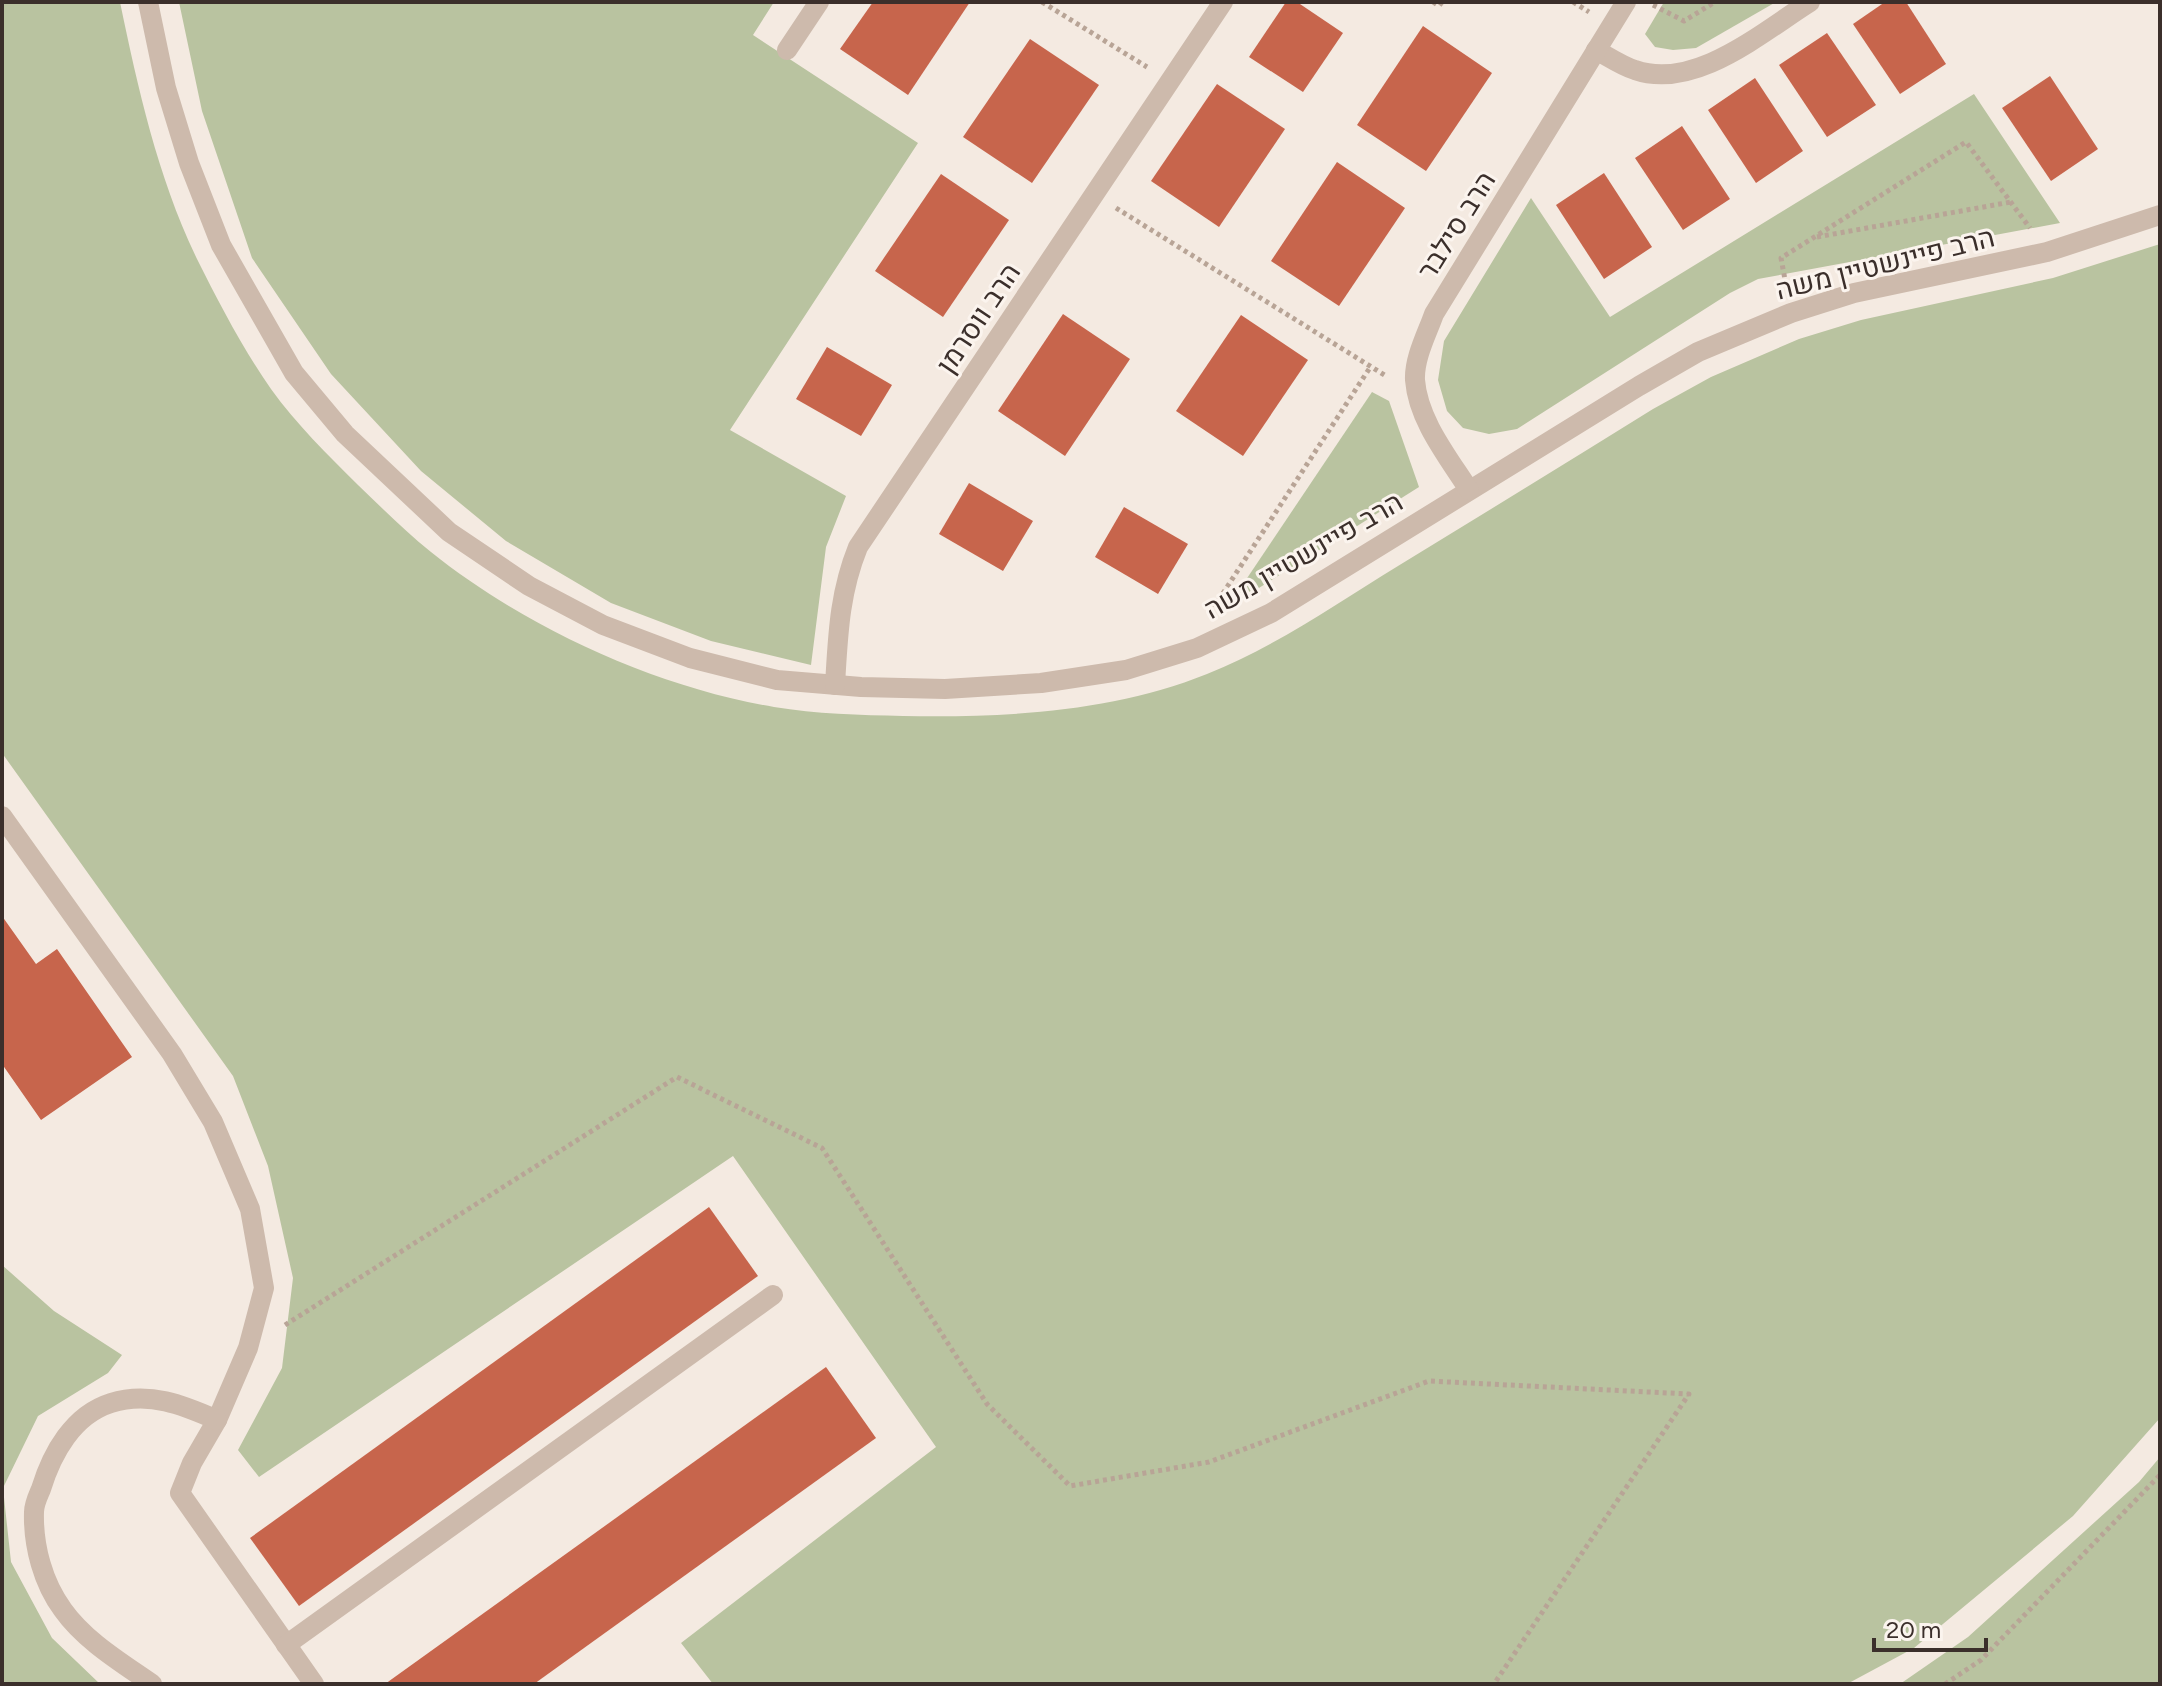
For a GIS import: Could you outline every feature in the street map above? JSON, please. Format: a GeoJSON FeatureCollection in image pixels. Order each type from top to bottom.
{"type":"FeatureCollection","features":[{"type":"Feature","properties":{"kind":"street","name":"הרב פיינשטיין משה"},"geometry":{"type":"LineString","coordinates":[[148,2],[166,88],[189,163],[221,245],[294,373],[345,434],[449,532],[529,586],[603,625],[690,658],[777,680],[945,689],[1041,683],[1126,670],[1197,648],[1271,613],[1698,352],[1791,313],[1854,293],[2047,252],[2160,215]]}},
{"type":"Feature","properties":{"kind":"street"},"geometry":{"type":"LineString","coordinates":[[787,50],[819,2]]}},
{"type":"Feature","properties":{"kind":"street","name":"הרב ווסרמן"},"geometry":{"type":"LineString","coordinates":[[835,685],[840,607],[846,576],[858,547],[1223,2]]}},
{"type":"Feature","properties":{"kind":"street","name":"הרב סילבר"},"geometry":{"type":"LineString","coordinates":[[1469,490],[1438,442],[1419,396],[1415,378],[1419,355],[1434,314],[1626,2]]}},
{"type":"Feature","properties":{"kind":"street"},"geometry":{"type":"LineString","coordinates":[[1596,50],[1636,71],[1679,74],[1706,67],[1810,2]]}},
{"type":"Feature","properties":{"kind":"street"},"geometry":{"type":"LineString","coordinates":[[2,816],[172,1054],[213,1122],[250,1209],[264,1288],[248,1348],[217,1420],[192,1463],[180,1493],[314,1684]]}},
{"type":"Feature","properties":{"kind":"street"},"geometry":{"type":"LineString","coordinates":[[286,1645],[773,1295]]}},
{"type":"Feature","properties":{"kind":"street"},"geometry":{"type":"LineString","coordinates":[[152,1684],[99,1646],[63,1610],[38,1559],[34,1510],[48,1466],[67,1434],[92,1411],[113,1402],[146,1397],[178,1403],[217,1420]]}},
{"type":"Feature","properties":{"kind":"path"},"geometry":{"type":"LineString","coordinates":[[1042,2],[1170,81]]}},
{"type":"Feature","properties":{"kind":"path"},"geometry":{"type":"LineString","coordinates":[[1433,2],[1439,6],[1442,2]]}},
{"type":"Feature","properties":{"kind":"path"},"geometry":{"type":"LineString","coordinates":[[1646,2],[1684,21],[1715,2]]}},
{"type":"Feature","properties":{"kind":"path"},"geometry":{"type":"LineString","coordinates":[[1791,313],[1781,258],[1966,142],[2047,252]]}},
{"type":"Feature","properties":{"kind":"path"},"geometry":{"type":"LineString","coordinates":[[1094,195],[1419,396]]}},
{"type":"Feature","properties":{"kind":"path"},"geometry":{"type":"LineString","coordinates":[[1812,238],[2011,202]]}},
{"type":"Feature","properties":{"kind":"path"},"geometry":{"type":"LineString","coordinates":[[1197,648],[1204,622],[1371,366]]}},
{"type":"Feature","properties":{"kind":"path"},"geometry":{"type":"LineString","coordinates":[[248,1348],[677,1077],[822,1148],[987,1404],[1070,1486],[1209,1462],[1429,1381],[1689,1394],[1494,1684]]}},
{"type":"Feature","properties":{"kind":"path"},"geometry":{"type":"LineString","coordinates":[[1945,1684],[1981,1660],[2160,1475]]}},
{"type":"Feature","properties":{"kind":"green space"},"geometry":{"type":"Polygon","coordinates":[[[2,2],[120,2],[142,100],[171,197],[197,259],[232,326],[291,415],[412,536],[468,580],[550,629],[594,650],[638,669],[729,698],[806,711],[903,716],[1018,714],[1096,705],[1171,687],[1232,663],[1281,638],[1653,409],[1711,377],[1799,339],[1861,320],[2053,278],[2160,244],[2160,1418],[2073,1516],[1914,1648],[1847,1684],[713,1684],[681,1643],[936,1447],[733,1156],[259,1477],[238,1450],[282,1368],[293,1278],[268,1166],[233,1076],[2,753],[2,2]]]}},
{"type":"Feature","properties":{"kind":"green space"},"geometry":{"type":"Polygon","coordinates":[[[179,2],[774,2],[753,35],[918,143],[730,430],[846,496],[826,547],[811,665],[711,641],[611,603],[506,541],[421,471],[331,374],[252,258],[202,111],[179,2]]]}},
{"type":"Feature","properties":{"kind":"green space"},"geometry":{"type":"Polygon","coordinates":[[[1664,2],[1776,2],[1696,48],[1673,50],[1655,47],[1645,34],[1664,2]]]}},
{"type":"Feature","properties":{"kind":"green space"},"geometry":{"type":"Polygon","coordinates":[[[1974,94],[2060,223],[1758,279],[1730,293],[1517,429],[1489,434],[1463,428],[1447,411],[1438,380],[1444,341],[1531,198],[1610,317],[1974,94]]]}},
{"type":"Feature","properties":{"kind":"green space"},"geometry":{"type":"Polygon","coordinates":[[[1372,392],[1389,401],[1419,487],[1227,608],[1372,392]]]}},
{"type":"Feature","properties":{"kind":"green space"},"geometry":{"type":"Polygon","coordinates":[[[2,1265],[54,1311],[122,1355],[108,1373],[38,1416],[3,1488],[11,1562],[52,1638],[100,1684],[2,1684],[2,1265]]]}},
{"type":"Feature","properties":{"kind":"green space"},"geometry":{"type":"Polygon","coordinates":[[[2160,1457],[2160,1684],[1900,1684],[1968,1637],[2139,1482],[2160,1457]]]}},
{"type":"Feature","properties":{"kind":"building"},"geometry":{"type":"Polygon","coordinates":[[[873,2],[970,2],[908,95],[840,49],[873,2]]]}},
{"type":"Feature","properties":{"kind":"building"},"geometry":{"type":"Polygon","coordinates":[[[1286,2],[1297,2],[1343,33],[1303,92],[1249,57],[1286,2]]]}},
{"type":"Feature","properties":{"kind":"building"},"geometry":{"type":"Polygon","coordinates":[[[1885,2],[1906,2],[1946,64],[1900,94],[1853,24],[1885,2]]]}},
{"type":"Feature","properties":{"kind":"building"},"geometry":{"type":"Polygon","coordinates":[[[1423,26],[1492,73],[1426,171],[1357,125],[1423,26]]]}},
{"type":"Feature","properties":{"kind":"building"},"geometry":{"type":"Polygon","coordinates":[[[1827,33],[1876,105],[1827,137],[1779,65],[1827,33]]]}},
{"type":"Feature","properties":{"kind":"building"},"geometry":{"type":"Polygon","coordinates":[[[1030,39],[1099,85],[1032,183],[963,137],[1030,39]]]}},
{"type":"Feature","properties":{"kind":"building"},"geometry":{"type":"Polygon","coordinates":[[[2050,76],[2098,149],[2051,181],[2002,108],[2050,76]]]}},
{"type":"Feature","properties":{"kind":"building"},"geometry":{"type":"Polygon","coordinates":[[[1755,78],[1803,151],[1756,183],[1708,110],[1755,78]]]}},
{"type":"Feature","properties":{"kind":"building"},"geometry":{"type":"Polygon","coordinates":[[[1217,84],[1285,129],[1219,227],[1151,181],[1217,84]]]}},
{"type":"Feature","properties":{"kind":"building"},"geometry":{"type":"Polygon","coordinates":[[[1682,126],[1730,199],[1683,230],[1635,158],[1682,126]]]}},
{"type":"Feature","properties":{"kind":"building"},"geometry":{"type":"Polygon","coordinates":[[[1337,162],[1405,208],[1339,306],[1271,261],[1337,162]]]}},
{"type":"Feature","properties":{"kind":"building"},"geometry":{"type":"Polygon","coordinates":[[[1604,173],[1652,247],[1604,279],[1556,205],[1604,173]]]}},
{"type":"Feature","properties":{"kind":"building"},"geometry":{"type":"Polygon","coordinates":[[[941,174],[1009,220],[943,317],[875,271],[941,174]]]}},
{"type":"Feature","properties":{"kind":"building"},"geometry":{"type":"Polygon","coordinates":[[[1063,314],[1130,359],[1065,456],[998,411],[1063,314]]]}},
{"type":"Feature","properties":{"kind":"building"},"geometry":{"type":"Polygon","coordinates":[[[1241,315],[1308,360],[1243,456],[1176,411],[1241,315]]]}},
{"type":"Feature","properties":{"kind":"building"},"geometry":{"type":"Polygon","coordinates":[[[827,347],[892,385],[861,436],[796,399],[827,347]]]}},
{"type":"Feature","properties":{"kind":"building"},"geometry":{"type":"Polygon","coordinates":[[[969,483],[1033,521],[1003,571],[939,534],[969,483]]]}},
{"type":"Feature","properties":{"kind":"building"},"geometry":{"type":"Polygon","coordinates":[[[1124,507],[1188,544],[1158,594],[1095,557],[1124,507]]]}},
{"type":"Feature","properties":{"kind":"building"},"geometry":{"type":"Polygon","coordinates":[[[2,916],[36,964],[57,949],[132,1057],[41,1120],[2,1064],[2,916]]]}},
{"type":"Feature","properties":{"kind":"building"},"geometry":{"type":"Polygon","coordinates":[[[709,1207],[758,1276],[299,1606],[250,1538],[709,1207]]]}},
{"type":"Feature","properties":{"kind":"building"},"geometry":{"type":"Polygon","coordinates":[[[826,1367],[876,1438],[534,1684],[385,1684],[826,1367]]]}}]}
